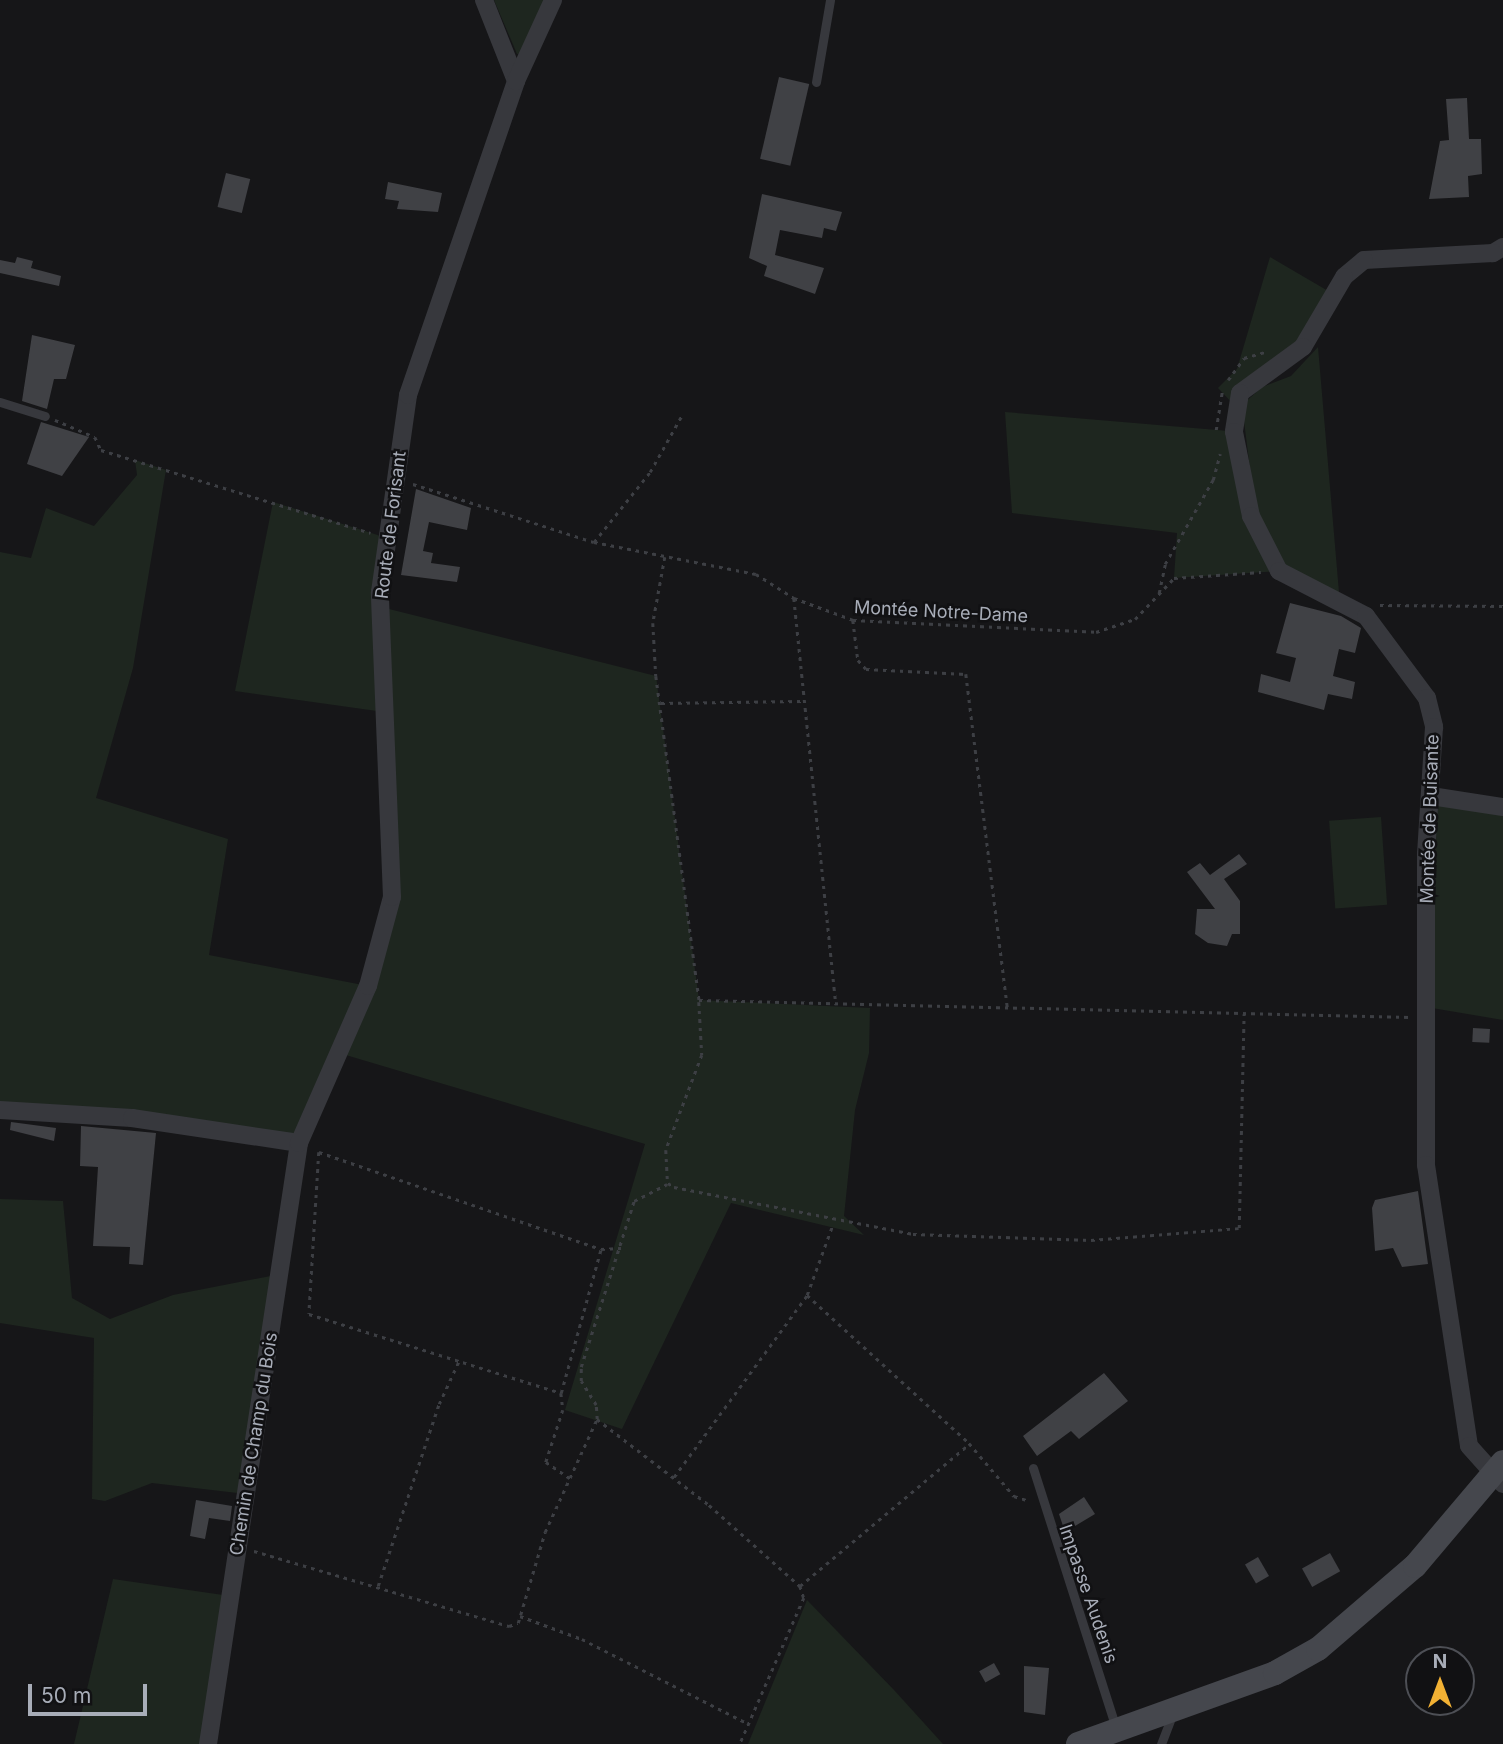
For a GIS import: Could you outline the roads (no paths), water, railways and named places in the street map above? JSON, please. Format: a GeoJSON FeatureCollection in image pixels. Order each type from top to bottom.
{"type":"FeatureCollection","features":[{"type":"Feature","properties":{"kind":"main road"},"geometry":{"type":"LineString","coordinates":[[1078,1744],[1275,1673],[1318,1649],[1415,1566],[1500,1474]]}},
{"type":"Feature","properties":{"kind":"street"},"geometry":{"type":"LineString","coordinates":[[484,0],[516,80]]}},
{"type":"Feature","properties":{"kind":"street","name":"Route de Forisant"},"geometry":{"type":"LineString","coordinates":[[299,1143],[368,986],[392,897],[380,592],[408,395],[516,80],[553,0]]}},
{"type":"Feature","properties":{"kind":"street","name":"Montée de Buisante"},"geometry":{"type":"LineString","coordinates":[[1500,1474],[1469,1446],[1426,1165],[1426,1017],[1434,727],[1427,698],[1366,616],[1279,571],[1251,516],[1234,432],[1234,405],[1249,384],[1303,347],[1344,277],[1364,260],[1493,253],[1503,247]]}},
{"type":"Feature","properties":{"kind":"street"},"geometry":{"type":"LineString","coordinates":[[1431,796],[1503,807]]}},
{"type":"Feature","properties":{"kind":"street"},"geometry":{"type":"LineString","coordinates":[[0,1110],[132,1118],[299,1143]]}},
{"type":"Feature","properties":{"kind":"street","name":"Chemin de Champ du Bois"},"geometry":{"type":"LineString","coordinates":[[208,1744],[299,1143]]}},
{"type":"Feature","properties":{"kind":"lane"},"geometry":{"type":"LineString","coordinates":[[816,82],[830,0]]}},
{"type":"Feature","properties":{"kind":"lane"},"geometry":{"type":"LineString","coordinates":[[0,402],[45,416]]}},
{"type":"Feature","properties":{"kind":"lane","name":"Impasse Audenis"},"geometry":{"type":"LineString","coordinates":[[1033,1468],[1041,1505],[1117,1729]]}},
{"type":"Feature","properties":{"kind":"lane"},"geometry":{"type":"LineString","coordinates":[[1161,1744],[1174,1711]]}}]}
